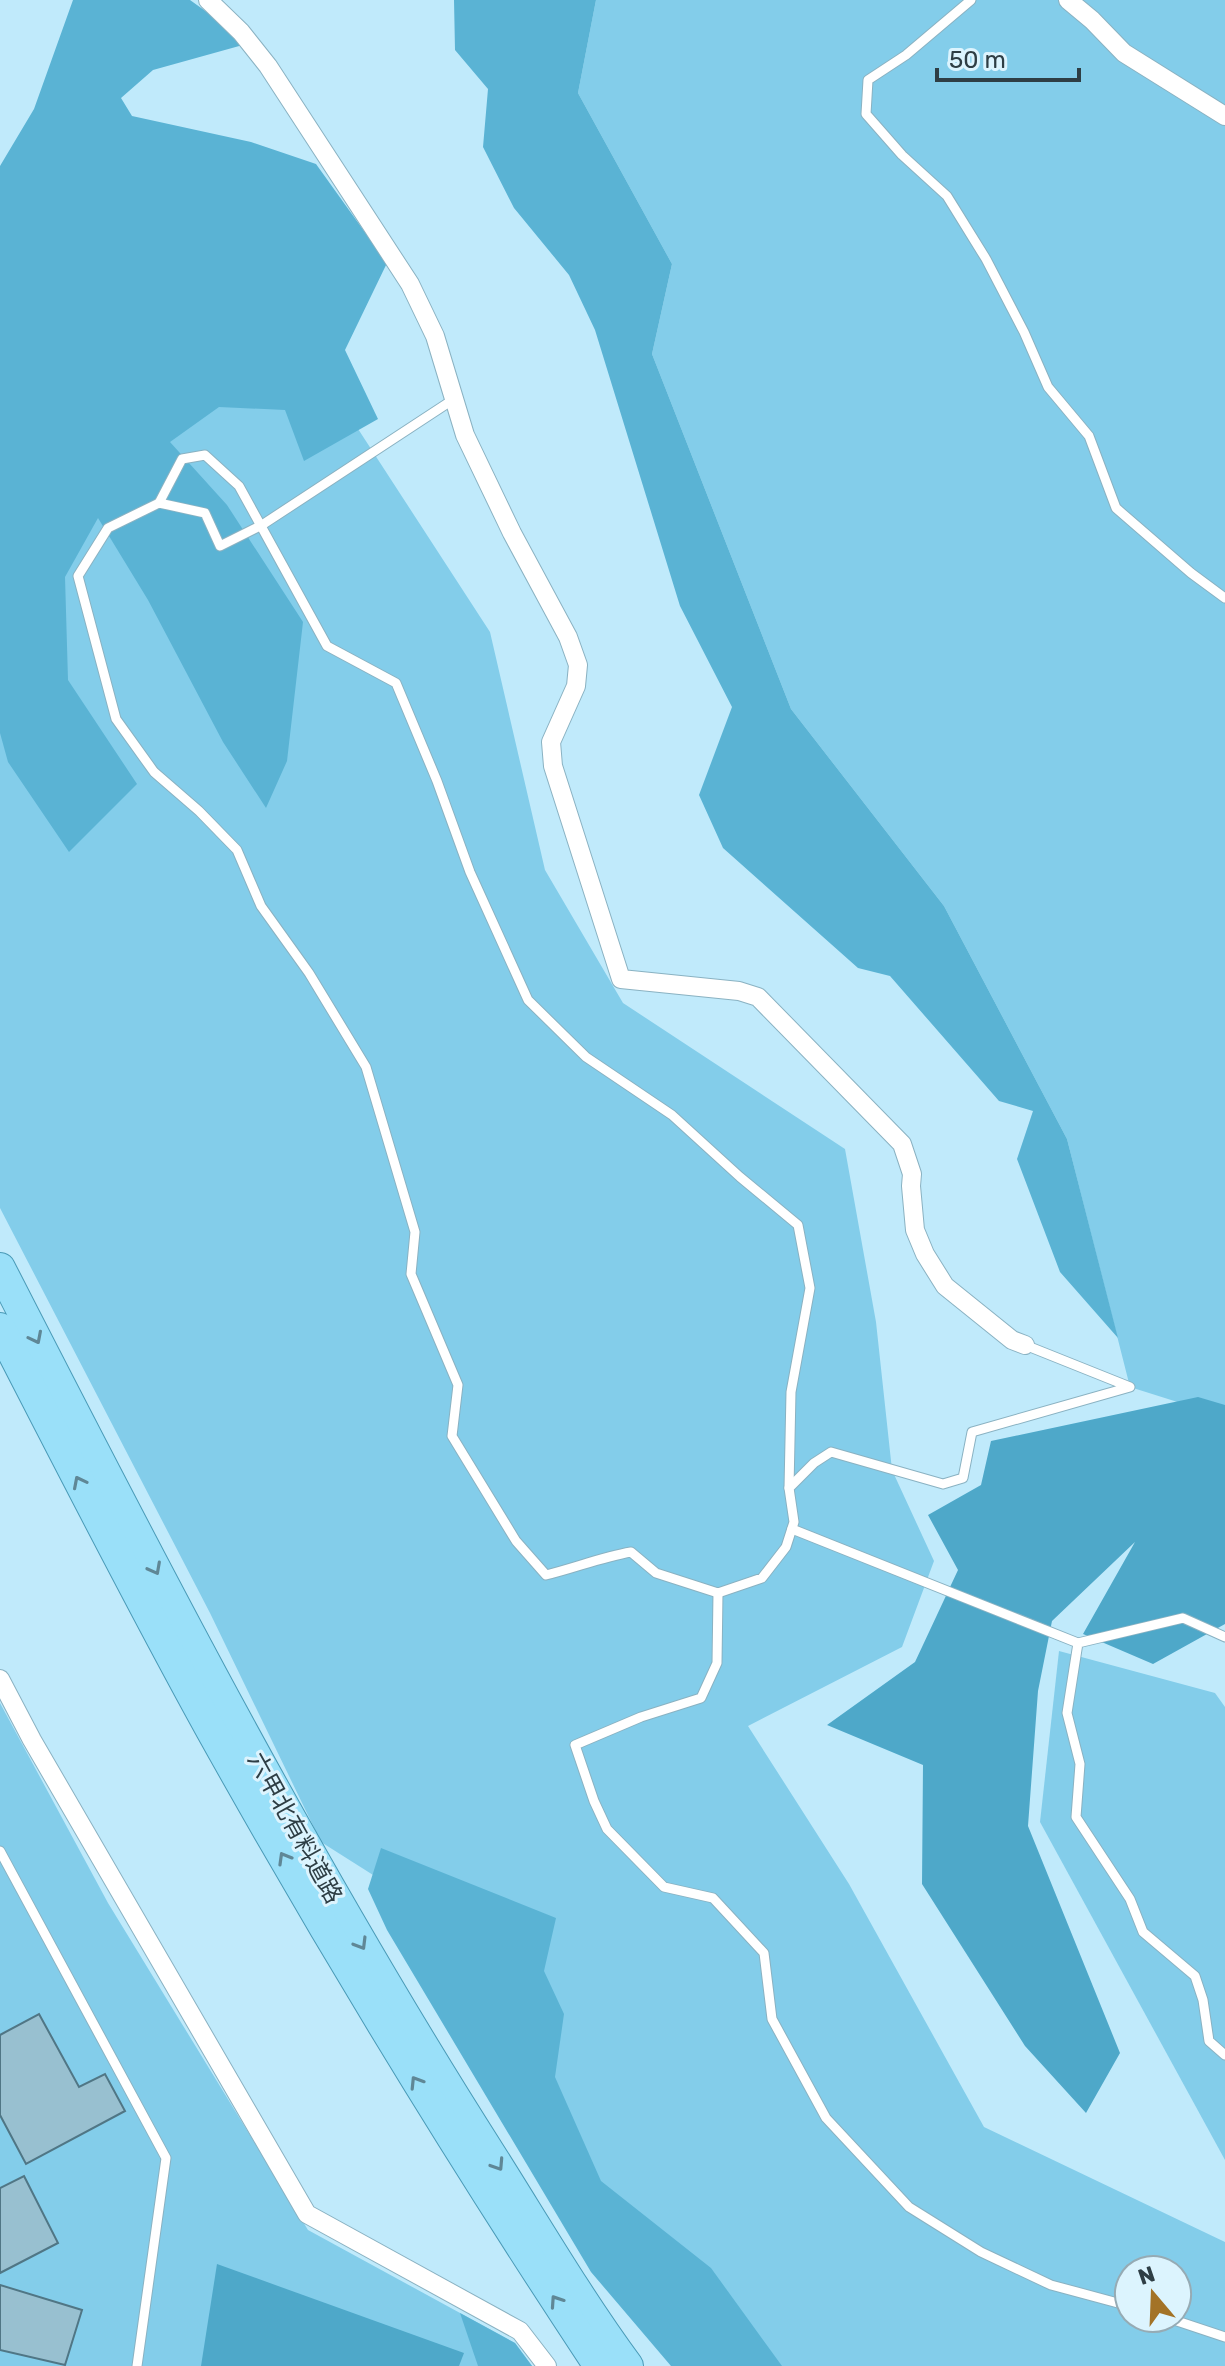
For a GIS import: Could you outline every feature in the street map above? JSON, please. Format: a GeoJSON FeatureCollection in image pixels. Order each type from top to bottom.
{"type":"FeatureCollection","features":[{"type":"Feature","properties":{"kind":"main road","name":"六甲北有料道路"},"geometry":{"type":"LineString","coordinates":[[0,1268],[234,1718],[355,1934],[432,2061],[628,2366]]}},
{"type":"Feature","properties":{"kind":"main road","name":"六甲北有料道路"},"geometry":{"type":"LineString","coordinates":[[0,1328],[211,1729],[335,1946],[412,2076],[599,2366]]}},
{"type":"Feature","properties":{"kind":"street"},"geometry":{"type":"LineString","coordinates":[[208,0],[241,32],[268,66],[410,284],[435,336],[465,435],[519,547],[568,637],[578,665],[576,686],[551,742],[553,766],[621,979],[739,991],[758,997],[902,1144],[912,1174],[915,1230],[925,1254],[945,1286],[1012,1340],[1025,1345]]}},
{"type":"Feature","properties":{"kind":"street"},"geometry":{"type":"LineString","coordinates":[[1068,0],[1124,53],[1225,116]]}},
{"type":"Feature","properties":{"kind":"street"},"geometry":{"type":"LineString","coordinates":[[0,1679],[32,1740],[307,2214],[520,2331],[547,2366]]}},
{"type":"Feature","properties":{"kind":"lane"},"geometry":{"type":"LineString","coordinates":[[971,0],[906,55],[868,80],[866,114],[902,155],[947,196],[992,271],[1048,387],[1089,436],[1116,508],[1225,598]]}},
{"type":"Feature","properties":{"kind":"lane"},"geometry":{"type":"LineString","coordinates":[[159,503],[205,513],[220,546],[262,525],[454,399]]}},
{"type":"Feature","properties":{"kind":"lane"},"geometry":{"type":"LineString","coordinates":[[205,455],[239,486],[327,646],[396,683],[437,781],[470,872],[528,1000],[586,1057],[672,1115],[798,1225],[810,1288],[791,1392],[789,1488],[794,1522],[786,1547],[762,1578],[718,1593],[656,1573],[631,1552],[607,1556],[546,1575],[516,1541],[452,1436],[458,1385],[411,1274],[415,1232],[366,1067],[309,973],[261,906],[237,850],[154,772],[116,719],[78,576],[108,528],[159,503],[182,459],[205,455]]}},
{"type":"Feature","properties":{"kind":"lane"},"geometry":{"type":"LineString","coordinates":[[789,1488],[814,1463],[831,1452],[943,1484],[963,1478],[972,1432],[1130,1387],[1025,1345]]}},
{"type":"Feature","properties":{"kind":"lane"},"geometry":{"type":"LineString","coordinates":[[792,1529],[1078,1643],[1183,1618],[1225,1637]]}},
{"type":"Feature","properties":{"kind":"lane"},"geometry":{"type":"LineString","coordinates":[[718,1593],[717,1663],[701,1698],[641,1717],[575,1745],[607,1829],[664,1887],[713,1898],[764,1953],[772,2019],[826,2118],[909,2207],[981,2252],[1051,2285],[1113,2302]]}},
{"type":"Feature","properties":{"kind":"lane"},"geometry":{"type":"LineString","coordinates":[[1078,1643],[1067,1713],[1080,1764],[1076,1817],[1130,1899],[1143,1932],[1195,1976],[1203,2000],[1209,2041],[1225,2055]]}},
{"type":"Feature","properties":{"kind":"lane"},"geometry":{"type":"LineString","coordinates":[[0,1851],[166,2158],[137,2366]]}},
{"type":"Feature","properties":{"kind":"lane"},"geometry":{"type":"LineString","coordinates":[[1193,2326],[1225,2337]]}},
{"type":"Feature","properties":{"kind":"shaded area"},"geometry":{"type":"Polygon","coordinates":[[[73,0],[190,0],[250,43],[153,70],[121,98],[132,116],[251,142],[316,164],[387,263],[345,350],[378,419],[304,461],[285,410],[219,407],[170,442],[227,505],[303,622],[287,761],[266,808],[223,742],[148,600],[98,518],[65,577],[68,680],[137,784],[69,852],[8,762],[0,733],[0,166],[34,109],[73,0]]]}},
{"type":"Feature","properties":{"kind":"shaded area"},"geometry":{"type":"Polygon","coordinates":[[[454,0],[596,0],[578,93],[672,264],[652,354],[791,709],[944,906],[1067,1139],[1118,1338],[1060,1272],[1017,1159],[1033,1111],[999,1101],[890,976],[858,968],[723,848],[699,795],[732,707],[680,606],[595,330],[569,275],[514,208],[483,147],[488,89],[455,50],[454,0]]]}},
{"type":"Feature","properties":{"kind":"shaded area"},"geometry":{"type":"Polygon","coordinates":[[[596,0],[1225,0],[1225,1417],[1130,1387],[1067,1139],[944,906],[791,709],[652,354],[672,264],[578,93],[596,0]]]}},
{"type":"Feature","properties":{"kind":"shaded area"},"geometry":{"type":"Polygon","coordinates":[[[214,377],[336,395],[490,632],[545,870],[623,1003],[845,1149],[876,1322],[892,1470],[934,1561],[902,1647],[748,1726],[849,1884],[984,2127],[1225,2242],[1225,2366],[705,2366],[441,1918],[321,1842],[210,1613],[0,1208],[0,624],[63,488],[214,377]]]}},
{"type":"Feature","properties":{"kind":"shaded area"},"geometry":{"type":"Polygon","coordinates":[[[1198,1397],[1225,1405],[1225,1624],[1153,1664],[1083,1634],[1135,1542],[1052,1621],[1038,1691],[1028,1826],[1120,2053],[1086,2113],[1025,2046],[922,1884],[923,1765],[827,1725],[915,1662],[958,1570],[928,1515],[981,1485],[991,1441],[1198,1397]]]}},
{"type":"Feature","properties":{"kind":"shaded area"},"geometry":{"type":"Polygon","coordinates":[[[1059,1651],[1215,1693],[1225,1707],[1225,2160],[1040,1822],[1059,1651]]]}},
{"type":"Feature","properties":{"kind":"shaded area"},"geometry":{"type":"Polygon","coordinates":[[[0,1703],[108,1903],[308,2230],[515,2343],[532,2366],[0,2366],[0,1703]]]}},
{"type":"Feature","properties":{"kind":"shaded area"},"geometry":{"type":"Polygon","coordinates":[[[381,1848],[556,1918],[544,1971],[564,2014],[555,2077],[601,2181],[711,2268],[782,2366],[671,2366],[591,2272],[387,1930],[368,1889],[381,1848]]]}},
{"type":"Feature","properties":{"kind":"shaded area"},"geometry":{"type":"Polygon","coordinates":[[[217,2264],[464,2353],[459,2366],[201,2366],[217,2264]]]}},
{"type":"Feature","properties":{"kind":"shaded area"},"geometry":{"type":"Polygon","coordinates":[[[460,2313],[515,2343],[532,2366],[478,2366],[460,2313]]]}},
{"type":"Feature","properties":{"kind":"building"},"geometry":{"type":"Polygon","coordinates":[[[39,2014],[79,2087],[105,2074],[125,2111],[26,2164],[0,2115],[0,2035],[39,2014]]]}},
{"type":"Feature","properties":{"kind":"building"},"geometry":{"type":"Polygon","coordinates":[[[24,2176],[58,2243],[0,2273],[0,2188],[24,2176]]]}},
{"type":"Feature","properties":{"kind":"building"},"geometry":{"type":"Polygon","coordinates":[[[0,2285],[82,2310],[65,2365],[0,2350],[0,2285]]]}}]}
